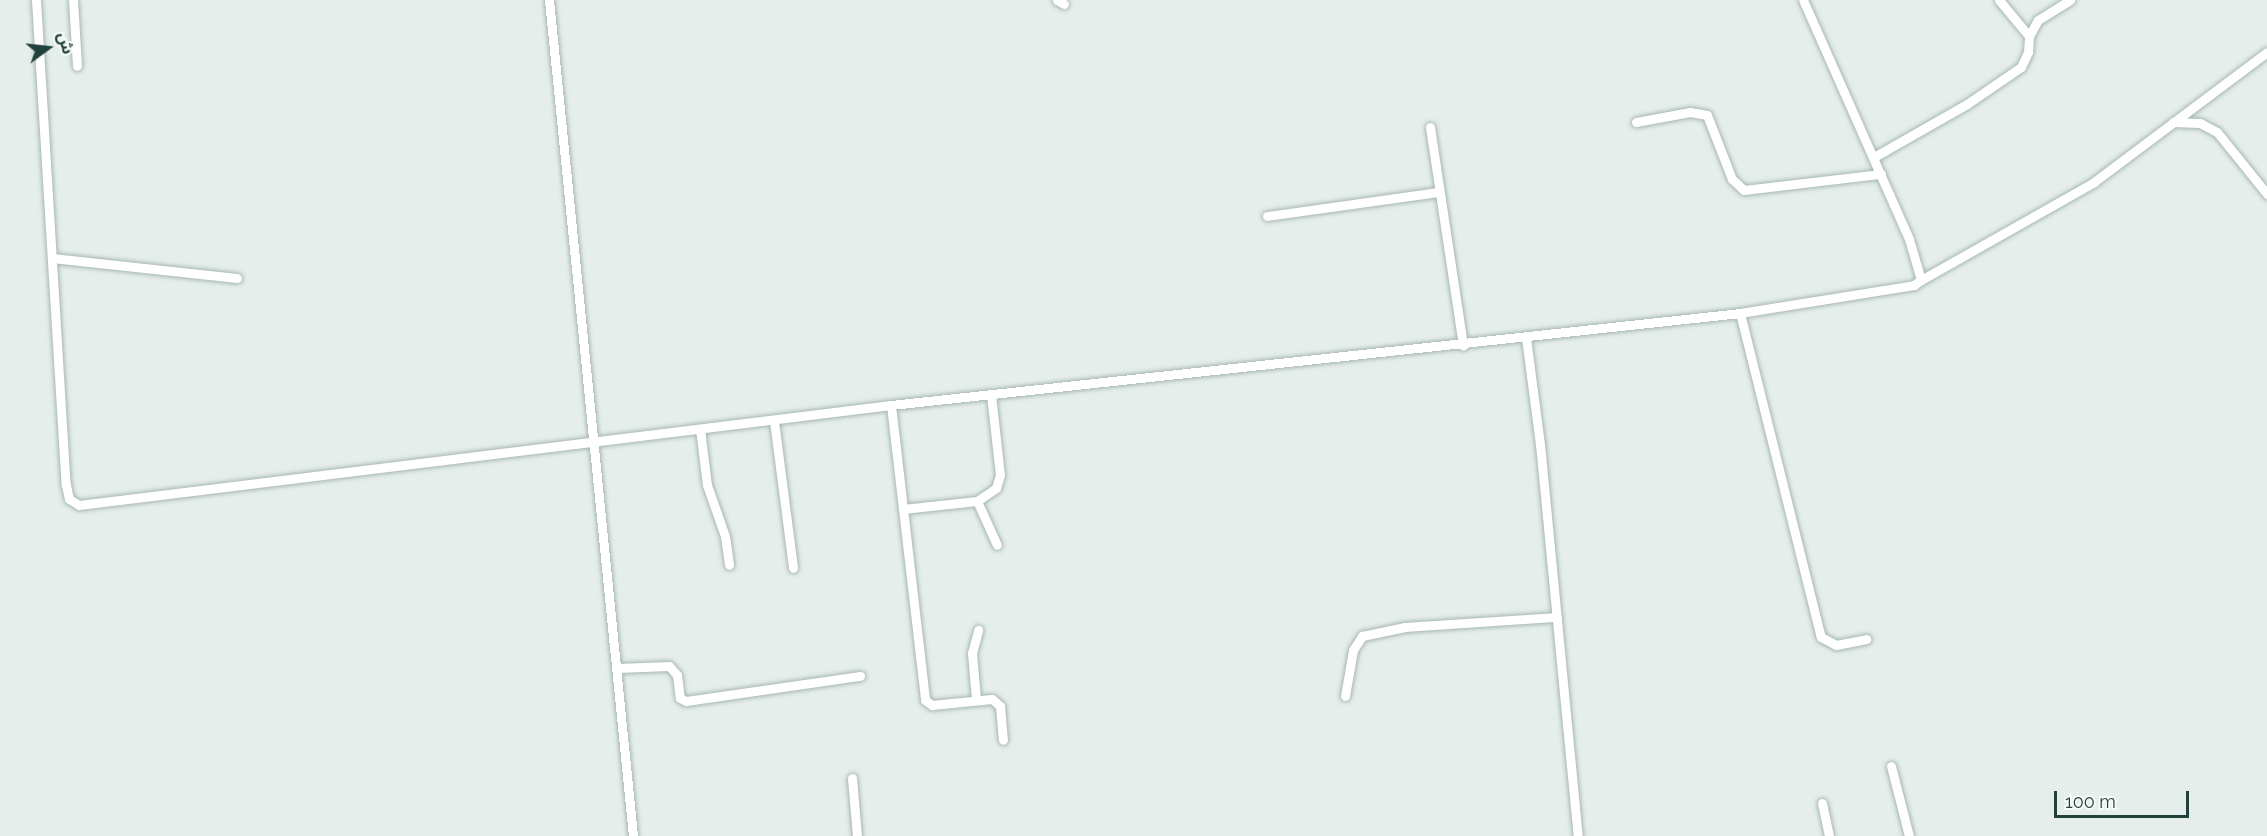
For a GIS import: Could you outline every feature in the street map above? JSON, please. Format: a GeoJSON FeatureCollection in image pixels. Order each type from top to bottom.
{"type":"FeatureCollection","features":[{"type":"Feature","properties":{"kind":"street"},"geometry":{"type":"LineString","coordinates":[[36,0],[66,485],[74,503],[774,421],[891,405],[1462,346],[1740,313],[1896,290],[1921,280],[2094,182],[2267,51]]}},
{"type":"Feature","properties":{"kind":"street"},"geometry":{"type":"LineString","coordinates":[[73,0],[77,66]]}},
{"type":"Feature","properties":{"kind":"street"},"geometry":{"type":"LineString","coordinates":[[549,0],[596,441],[633,836]]}},
{"type":"Feature","properties":{"kind":"street"},"geometry":{"type":"LineString","coordinates":[[1803,0],[1874,157],[1914,252],[1921,280]]}},
{"type":"Feature","properties":{"kind":"street"},"geometry":{"type":"LineString","coordinates":[[1998,0],[2029,36]]}},
{"type":"Feature","properties":{"kind":"street"},"geometry":{"type":"LineString","coordinates":[[1874,157],[1967,104],[2021,67],[2028,52],[2029,36],[2038,20],[2070,0]]}},
{"type":"Feature","properties":{"kind":"street"},"geometry":{"type":"LineString","coordinates":[[1636,122],[1689,112],[1707,115],[1732,179],[1744,190],[1881,174]]}},
{"type":"Feature","properties":{"kind":"street"},"geometry":{"type":"LineString","coordinates":[[2173,122],[2200,123],[2217,132],[2267,196]]}},
{"type":"Feature","properties":{"kind":"street"},"geometry":{"type":"LineString","coordinates":[[1430,127],[1437,192],[1462,346]]}},
{"type":"Feature","properties":{"kind":"street"},"geometry":{"type":"LineString","coordinates":[[1267,216],[1437,192]]}},
{"type":"Feature","properties":{"kind":"street"},"geometry":{"type":"LineString","coordinates":[[52,258],[237,278]]}},
{"type":"Feature","properties":{"kind":"street"},"geometry":{"type":"LineString","coordinates":[[1740,313],[1821,637],[1836,645],[1866,639]]}},
{"type":"Feature","properties":{"kind":"street"},"geometry":{"type":"LineString","coordinates":[[1526,338],[1557,617],[1578,836]]}},
{"type":"Feature","properties":{"kind":"street"},"geometry":{"type":"LineString","coordinates":[[903,509],[977,501],[996,488],[1000,475],[991,395]]}},
{"type":"Feature","properties":{"kind":"street"},"geometry":{"type":"LineString","coordinates":[[891,405],[925,700],[932,705],[976,699],[997,702],[1003,740]]}},
{"type":"Feature","properties":{"kind":"street"},"geometry":{"type":"LineString","coordinates":[[774,421],[793,568]]}},
{"type":"Feature","properties":{"kind":"street"},"geometry":{"type":"LineString","coordinates":[[700,429],[707,485],[725,536],[729,564]]}},
{"type":"Feature","properties":{"kind":"street"},"geometry":{"type":"LineString","coordinates":[[977,501],[997,545]]}},
{"type":"Feature","properties":{"kind":"street"},"geometry":{"type":"LineString","coordinates":[[1345,696],[1353,650],[1362,636],[1405,627],[1557,617]]}},
{"type":"Feature","properties":{"kind":"street"},"geometry":{"type":"LineString","coordinates":[[976,699],[972,653],[978,630]]}},
{"type":"Feature","properties":{"kind":"street"},"geometry":{"type":"LineString","coordinates":[[617,668],[669,666],[677,675],[680,698],[686,701],[860,676]]}},
{"type":"Feature","properties":{"kind":"street"},"geometry":{"type":"LineString","coordinates":[[1891,766],[1909,836]]}},
{"type":"Feature","properties":{"kind":"street"},"geometry":{"type":"LineString","coordinates":[[852,778],[857,836]]}},
{"type":"Feature","properties":{"kind":"street"},"geometry":{"type":"LineString","coordinates":[[1822,803],[1829,836]]}}]}
